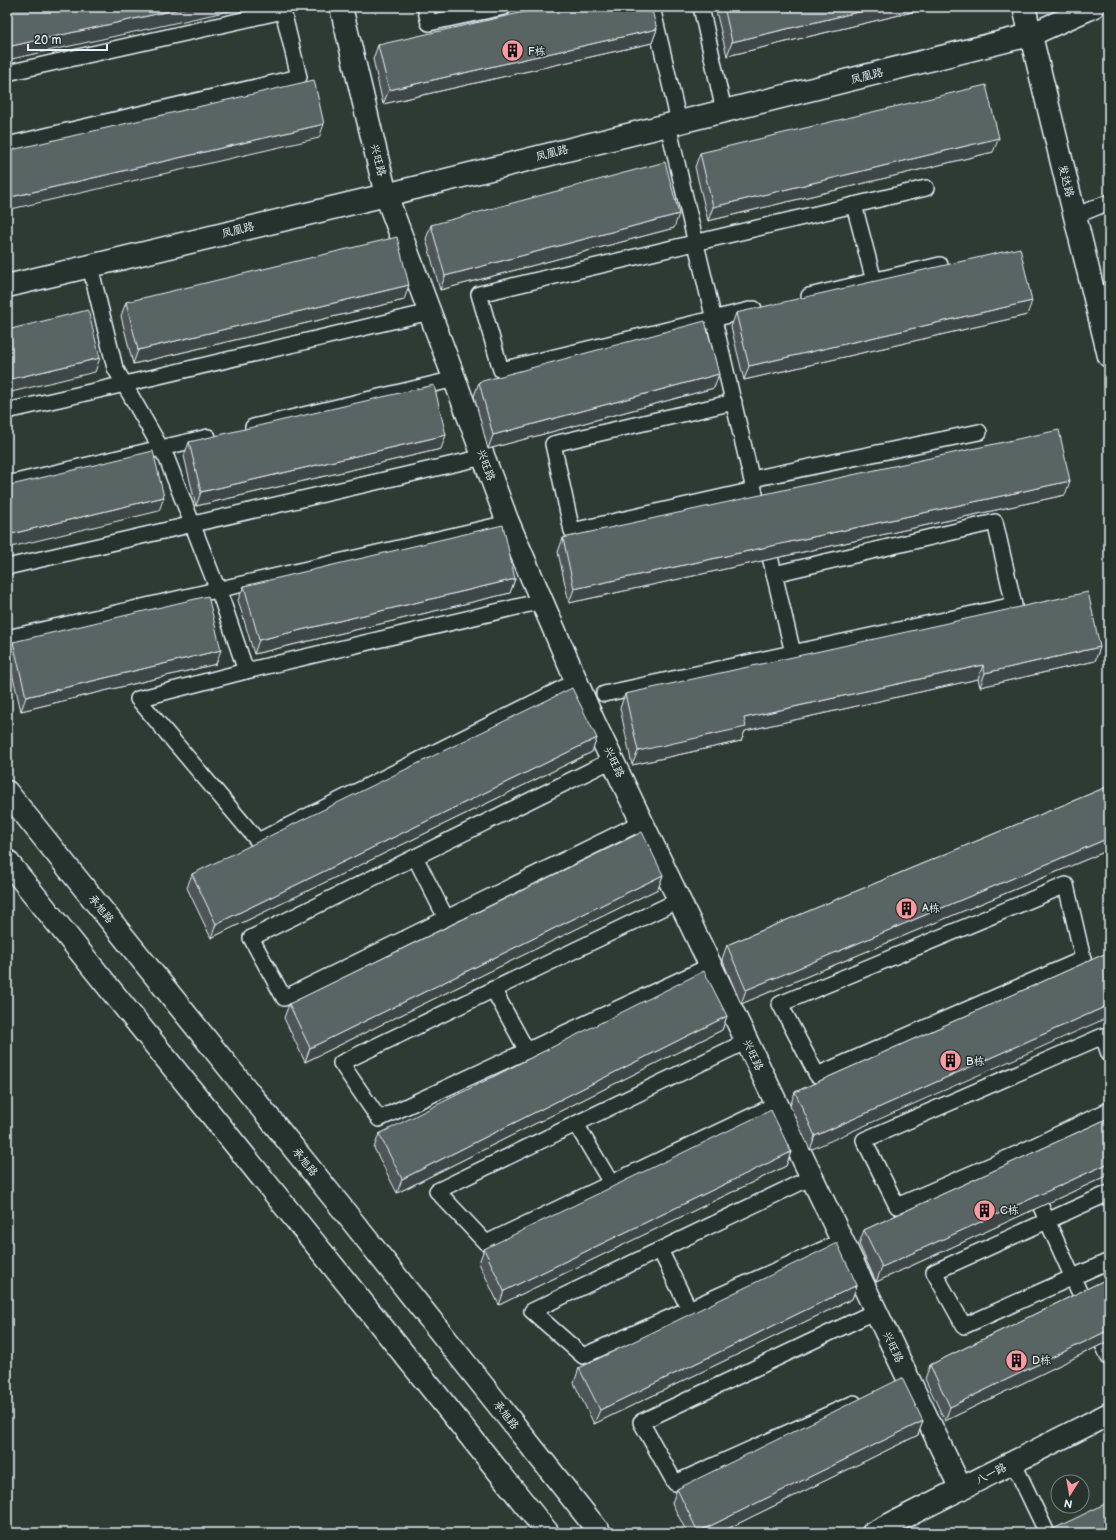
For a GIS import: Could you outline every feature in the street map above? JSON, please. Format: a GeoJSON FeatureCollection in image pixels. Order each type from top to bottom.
{"type":"FeatureCollection","features":[{"type":"Feature","properties":{"kind":"street","name":"兴旺路"},"geometry":{"type":"LineString","coordinates":[[341,7],[386,195],[508,523],[576,682],[612,760],[876,1311],[900,1382],[961,1489]]}},
{"type":"Feature","properties":{"kind":"street","name":"发达路"},"geometry":{"type":"LineString","coordinates":[[1024,7],[1109,356]]}},
{"type":"Feature","properties":{"kind":"street","name":"凤凰路"},"geometry":{"type":"LineString","coordinates":[[7,286],[386,195],[1030,35],[1093,7]]}},
{"type":"Feature","properties":{"kind":"street","name":"承旭路"},"geometry":{"type":"LineString","coordinates":[[7,792],[341,1207],[600,1533]]}},
{"type":"Feature","properties":{"kind":"street"},"geometry":{"type":"LineString","coordinates":[[7,860],[548,1533]]}},
{"type":"Feature","properties":{"kind":"street","name":"八一路"},"geometry":{"type":"LineString","coordinates":[[873,1533],[1109,1414]]}},
{"type":"Feature","properties":{"kind":"lane"},"geometry":{"type":"LineString","coordinates":[[425,7],[429,22],[504,7]]}},
{"type":"Feature","properties":{"kind":"lane"},"geometry":{"type":"LineString","coordinates":[[652,7],[696,243],[793,653]]}},
{"type":"Feature","properties":{"kind":"lane"},"geometry":{"type":"LineString","coordinates":[[701,7],[724,111]]}},
{"type":"Feature","properties":{"kind":"lane"},"geometry":{"type":"LineString","coordinates":[[7,73],[283,11],[299,77],[7,145]]}},
{"type":"Feature","properties":{"kind":"lane"},"geometry":{"type":"LineString","coordinates":[[767,306],[501,370],[479,294],[926,188]]}},
{"type":"Feature","properties":{"kind":"lane"},"geometry":{"type":"LineString","coordinates":[[1075,216],[1109,202]]}},
{"type":"Feature","properties":{"kind":"lane"},"geometry":{"type":"LineString","coordinates":[[854,205],[874,281]]}},
{"type":"Feature","properties":{"kind":"lane"},"geometry":{"type":"LineString","coordinates":[[798,299],[940,265]]}},
{"type":"Feature","properties":{"kind":"lane"},"geometry":{"type":"LineString","coordinates":[[90,266],[115,368],[167,459],[218,589],[246,671]]}},
{"type":"Feature","properties":{"kind":"lane"},"geometry":{"type":"LineString","coordinates":[[7,411],[430,312]]}},
{"type":"Feature","properties":{"kind":"lane"},"geometry":{"type":"LineString","coordinates":[[238,430],[455,380]]}},
{"type":"Feature","properties":{"kind":"lane"},"geometry":{"type":"LineString","coordinates":[[734,402],[553,444],[572,531],[753,485],[979,432]]}},
{"type":"Feature","properties":{"kind":"lane"},"geometry":{"type":"LineString","coordinates":[[7,484],[223,434]]}},
{"type":"Feature","properties":{"kind":"lane"},"geometry":{"type":"LineString","coordinates":[[7,567],[484,457]]}},
{"type":"Feature","properties":{"kind":"lane"},"geometry":{"type":"LineString","coordinates":[[604,694],[1014,605],[995,522],[774,574]]}},
{"type":"Feature","properties":{"kind":"lane"},"geometry":{"type":"LineString","coordinates":[[7,638],[508,523]]}},
{"type":"Feature","properties":{"kind":"lane"},"geometry":{"type":"LineString","coordinates":[[542,601],[246,671],[138,699],[258,841],[576,682]]}},
{"type":"Feature","properties":{"kind":"lane"},"geometry":{"type":"LineString","coordinates":[[612,760],[251,938],[284,998],[642,822]]}},
{"type":"Feature","properties":{"kind":"lane"},"geometry":{"type":"LineString","coordinates":[[415,857],[446,918]]}},
{"type":"Feature","properties":{"kind":"lane"},"geometry":{"type":"LineString","coordinates":[[1066,885],[1083,959],[955,1014],[817,1075],[780,1004],[1066,885]]}},
{"type":"Feature","properties":{"kind":"lane"},"geometry":{"type":"LineString","coordinates":[[679,900],[341,1063],[379,1119],[710,966]]}},
{"type":"Feature","properties":{"kind":"lane"},"geometry":{"type":"LineString","coordinates":[[493,989],[527,1051]]}},
{"type":"Feature","properties":{"kind":"lane"},"geometry":{"type":"LineString","coordinates":[[955,1014],[962,1028]]}},
{"type":"Feature","properties":{"kind":"lane"},"geometry":{"type":"LineString","coordinates":[[1109,1054],[1103,1036],[864,1140],[897,1206],[1022,1165],[1109,1110]]}},
{"type":"Feature","properties":{"kind":"lane"},"geometry":{"type":"LineString","coordinates":[[747,1041],[437,1191],[486,1243],[777,1104]]}},
{"type":"Feature","properties":{"kind":"lane"},"geometry":{"type":"LineString","coordinates":[[981,1072],[988,1086]]}},
{"type":"Feature","properties":{"kind":"lane"},"geometry":{"type":"LineString","coordinates":[[576,1124],[611,1183]]}},
{"type":"Feature","properties":{"kind":"lane"},"geometry":{"type":"LineString","coordinates":[[1022,1165],[1109,1358]]}},
{"type":"Feature","properties":{"kind":"lane"},"geometry":{"type":"LineString","coordinates":[[812,1177],[532,1312],[583,1356],[842,1241]]}},
{"type":"Feature","properties":{"kind":"lane"},"geometry":{"type":"LineString","coordinates":[[1109,1193],[934,1272],[964,1326],[1109,1261]]}},
{"type":"Feature","properties":{"kind":"lane"},"geometry":{"type":"LineString","coordinates":[[660,1250],[689,1309]]}},
{"type":"Feature","properties":{"kind":"lane"},"geometry":{"type":"LineString","coordinates":[[864,1398],[675,1483],[641,1422],[876,1311]]}},
{"type":"Feature","properties":{"kind":"lane"},"geometry":{"type":"LineString","coordinates":[[1013,1462],[1047,1533]]}},
{"type":"Feature","properties":{"kind":"building"},"geometry":{"type":"Polygon","coordinates":[[[7,7],[188,7],[7,47],[7,7]]]}},
{"type":"Feature","properties":{"kind":"building","name":"F栋"},"geometry":{"type":"Polygon","coordinates":[[[546,7],[651,7],[657,29],[389,90],[378,45],[546,7]]]}},
{"type":"Feature","properties":{"kind":"building"},"geometry":{"type":"Polygon","coordinates":[[[724,7],[879,7],[732,42],[724,7]]]}},
{"type":"Feature","properties":{"kind":"building"},"geometry":{"type":"Polygon","coordinates":[[[314,80],[324,124],[7,198],[7,151],[314,80]]]}},
{"type":"Feature","properties":{"kind":"building"},"geometry":{"type":"Polygon","coordinates":[[[986,85],[999,138],[713,207],[700,153],[986,85]]]}},
{"type":"Feature","properties":{"kind":"building"},"geometry":{"type":"Polygon","coordinates":[[[665,162],[679,214],[445,276],[431,225],[665,162]]]}},
{"type":"Feature","properties":{"kind":"building"},"geometry":{"type":"Polygon","coordinates":[[[397,237],[409,285],[138,350],[126,302],[397,237]]]}},
{"type":"Feature","properties":{"kind":"building"},"geometry":{"type":"Polygon","coordinates":[[[1020,248],[1032,301],[749,366],[736,313],[1020,248]]]}},
{"type":"Feature","properties":{"kind":"building"},"geometry":{"type":"Polygon","coordinates":[[[88,310],[100,358],[7,380],[7,330],[88,310]]]}},
{"type":"Feature","properties":{"kind":"building"},"geometry":{"type":"Polygon","coordinates":[[[705,321],[719,374],[493,435],[479,382],[705,321]]]}},
{"type":"Feature","properties":{"kind":"building"},"geometry":{"type":"Polygon","coordinates":[[[434,385],[446,435],[201,492],[189,442],[434,385]]]}},
{"type":"Feature","properties":{"kind":"building"},"geometry":{"type":"Polygon","coordinates":[[[1059,430],[1070,481],[574,589],[563,538],[1059,430]]]}},
{"type":"Feature","properties":{"kind":"building"},"geometry":{"type":"Polygon","coordinates":[[[153,451],[164,497],[7,535],[7,486],[153,451]]]}},
{"type":"Feature","properties":{"kind":"building"},"geometry":{"type":"Polygon","coordinates":[[[503,525],[515,579],[259,640],[244,586],[503,525]]]}},
{"type":"Feature","properties":{"kind":"building"},"geometry":{"type":"Polygon","coordinates":[[[1088,592],[1100,647],[985,673],[983,665],[744,718],[746,727],[638,751],[625,694],[1088,592]]]}},
{"type":"Feature","properties":{"kind":"building"},"geometry":{"type":"Polygon","coordinates":[[[208,596],[221,650],[26,697],[13,642],[208,596]]]}},
{"type":"Feature","properties":{"kind":"building"},"geometry":{"type":"Polygon","coordinates":[[[572,688],[597,738],[216,924],[192,874],[572,688]]]}},
{"type":"Feature","properties":{"kind":"building","name":"A栋"},"geometry":{"type":"Polygon","coordinates":[[[1109,786],[1109,838],[746,990],[727,945],[1109,786]]]}},
{"type":"Feature","properties":{"kind":"building"},"geometry":{"type":"Polygon","coordinates":[[[642,832],[663,875],[310,1048],[289,1004],[642,832]]]}},
{"type":"Feature","properties":{"kind":"building","name":"B栋"},"geometry":{"type":"Polygon","coordinates":[[[1109,952],[1109,1005],[815,1136],[795,1092],[1109,952]]]}},
{"type":"Feature","properties":{"kind":"building"},"geometry":{"type":"Polygon","coordinates":[[[704,971],[727,1016],[402,1179],[379,1134],[704,971]]]}},
{"type":"Feature","properties":{"kind":"building"},"geometry":{"type":"Polygon","coordinates":[[[771,1110],[791,1152],[504,1291],[484,1249],[771,1110]]]}},
{"type":"Feature","properties":{"kind":"building","name":"C栋"},"geometry":{"type":"Polygon","coordinates":[[[1109,1118],[1109,1163],[882,1267],[864,1230],[1109,1118]]]}},
{"type":"Feature","properties":{"kind":"building"},"geometry":{"type":"Polygon","coordinates":[[[837,1243],[857,1285],[600,1410],[579,1368],[837,1243]]]}},
{"type":"Feature","properties":{"kind":"building","name":"D栋"},"geometry":{"type":"Polygon","coordinates":[[[1109,1278],[1109,1330],[950,1407],[930,1365],[1109,1278]]]}},
{"type":"Feature","properties":{"kind":"building"},"geometry":{"type":"Polygon","coordinates":[[[902,1378],[923,1421],[698,1532],[677,1489],[902,1378]]]}},
{"type":"Feature","properties":{"kind":"building"},"geometry":{"type":"Polygon","coordinates":[[[1109,1502],[1109,1533],[1045,1533],[1084,1514],[1090,1514],[1090,1511],[1109,1502]]]}},
{"type":"Feature","properties":{"kind":"place","name":"F栋"},"geometry":{"type":"Point","coordinates":[512,51]}},
{"type":"Feature","properties":{"kind":"place","name":"A栋"},"geometry":{"type":"Point","coordinates":[907,908]}},
{"type":"Feature","properties":{"kind":"place","name":"B栋"},"geometry":{"type":"Point","coordinates":[950,1061]}},
{"type":"Feature","properties":{"kind":"place","name":"C栋"},"geometry":{"type":"Point","coordinates":[984,1210]}},
{"type":"Feature","properties":{"kind":"place","name":"D栋"},"geometry":{"type":"Point","coordinates":[1017,1360]}}]}
